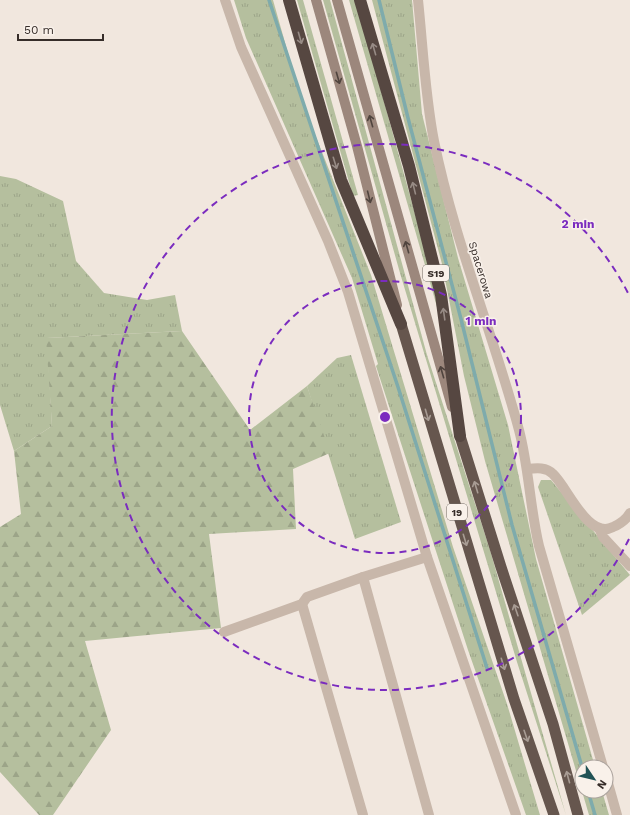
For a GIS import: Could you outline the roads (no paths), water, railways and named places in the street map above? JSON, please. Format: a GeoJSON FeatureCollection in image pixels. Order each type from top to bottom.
{"type":"FeatureCollection","features":[{"type":"Feature","properties":{"kind":"highway"},"geometry":{"type":"LineString","coordinates":[[289,0],[341,180],[401,324]]}},
{"type":"Feature","properties":{"kind":"highway","name":"S19"},"geometry":{"type":"LineString","coordinates":[[360,0],[408,166],[441,295],[460,436]]}},
{"type":"Feature","properties":{"kind":"highway","name":"19"},"geometry":{"type":"LineString","coordinates":[[401,324],[514,699],[554,815]]}},
{"type":"Feature","properties":{"kind":"highway","name":"19"},"geometry":{"type":"LineString","coordinates":[[460,436],[501,567],[553,724],[578,815]]}},
{"type":"Feature","properties":{"kind":"main road"},"geometry":{"type":"LineString","coordinates":[[316,0],[357,146],[370,202],[391,276],[401,324]]}},
{"type":"Feature","properties":{"kind":"main road"},"geometry":{"type":"LineString","coordinates":[[337,0],[460,436]]}},
{"type":"Feature","properties":{"kind":"street"},"geometry":{"type":"LineString","coordinates":[[225,0],[241,47],[341,272],[427,556],[516,815]]}},
{"type":"Feature","properties":{"kind":"street","name":"Spacerowa"},"geometry":{"type":"LineString","coordinates":[[418,0],[427,96],[439,164],[463,253],[518,429],[527,469],[532,513],[539,546],[601,759]]}},
{"type":"Feature","properties":{"kind":"street"},"geometry":{"type":"LineString","coordinates":[[527,469],[540,468],[553,474],[584,516],[599,528],[604,530],[615,526],[630,513]]}},
{"type":"Feature","properties":{"kind":"street"},"geometry":{"type":"LineString","coordinates":[[599,528],[602,537],[630,566]]}},
{"type":"Feature","properties":{"kind":"street"},"geometry":{"type":"LineString","coordinates":[[224,632],[302,604],[307,597],[427,556]]}},
{"type":"Feature","properties":{"kind":"street"},"geometry":{"type":"LineString","coordinates":[[363,577],[429,815]]}},
{"type":"Feature","properties":{"kind":"street"},"geometry":{"type":"LineString","coordinates":[[302,604],[363,815]]}},
{"type":"Feature","properties":{"kind":"street"},"geometry":{"type":"LineString","coordinates":[[612,799],[617,815]]}},
{"type":"Feature","properties":{"kind":"waterway"},"geometry":{"type":"LineString","coordinates":[[269,0],[398,387],[487,668]]}},
{"type":"Feature","properties":{"kind":"waterway"},"geometry":{"type":"LineString","coordinates":[[379,0],[512,525],[580,759]]}},
{"type":"Feature","properties":{"kind":"waterway"},"geometry":{"type":"LineString","coordinates":[[590,799],[595,815]]}}]}
